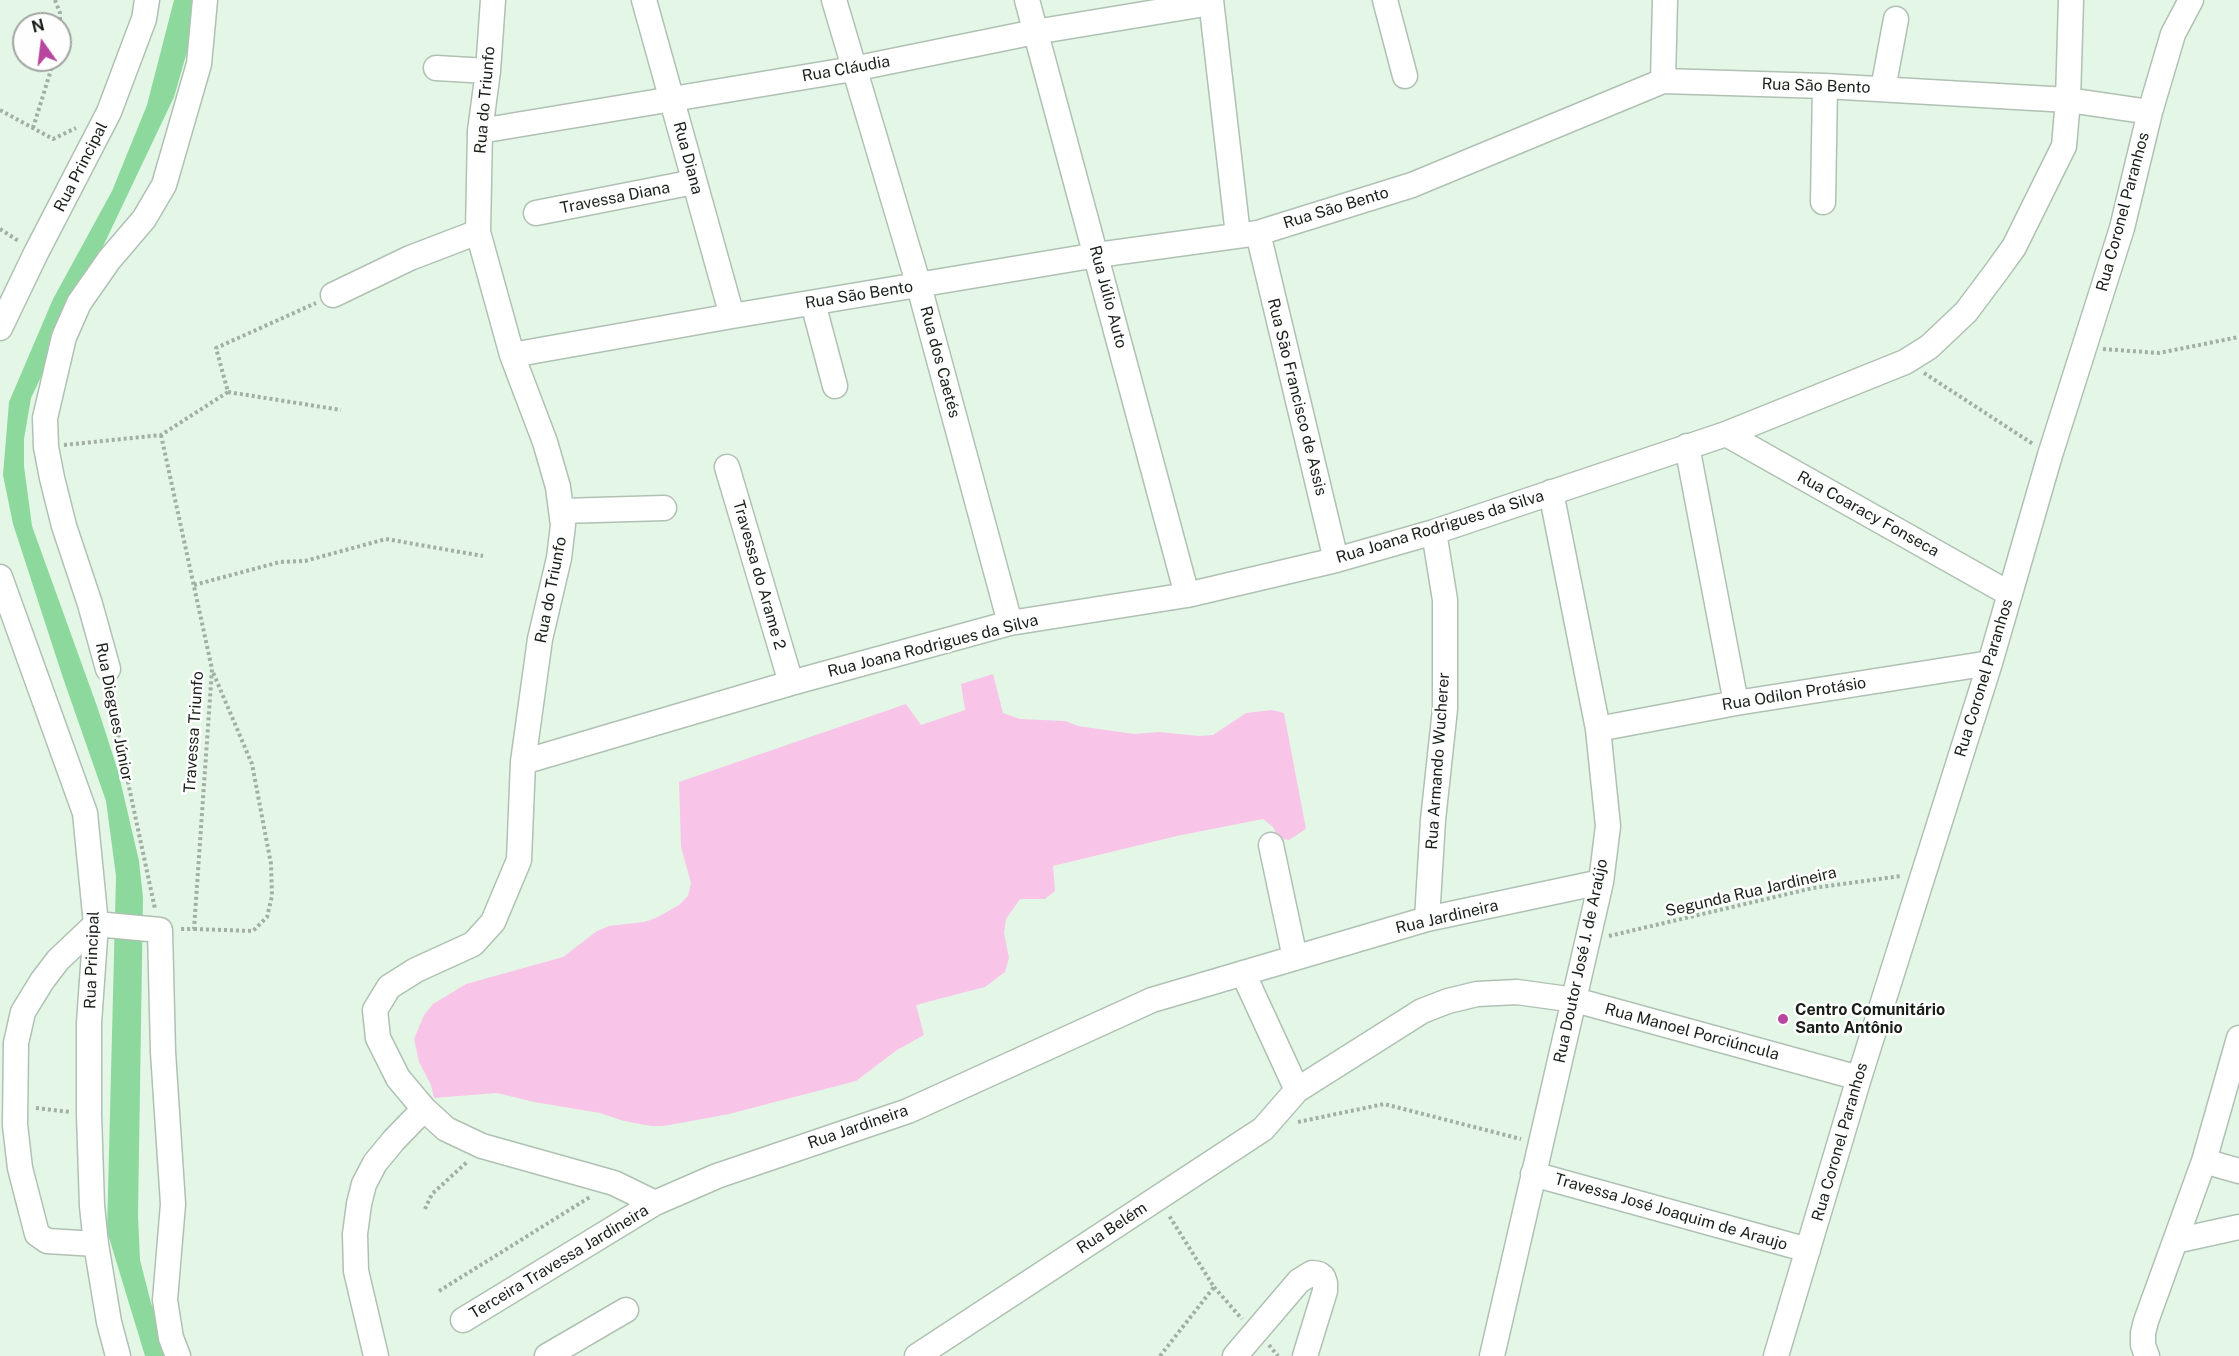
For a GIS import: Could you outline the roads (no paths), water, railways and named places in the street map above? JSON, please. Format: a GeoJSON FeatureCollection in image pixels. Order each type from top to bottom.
{"type":"FeatureCollection","features":[{"type":"Feature","properties":{"kind":"street","name":"Rua Principal"},"geometry":{"type":"LineString","coordinates":[[0,328],[109,112],[144,19],[147,0]]}},
{"type":"Feature","properties":{"kind":"street","name":"Rua Diegues Júnior"},"geometry":{"type":"LineString","coordinates":[[108,669],[90,604],[64,526],[46,447],[45,418],[64,337],[80,303],[109,260],[144,219],[164,185],[198,64],[205,0]]}},
{"type":"Feature","properties":{"kind":"street","name":"Rua do Triunfo"},"geometry":{"type":"LineString","coordinates":[[424,1109],[398,1078],[378,1038],[375,1010],[389,987],[416,970],[473,944],[493,922],[519,861],[523,762],[540,639],[559,558],[563,525],[558,487],[545,442],[512,356],[478,232],[480,131],[488,70],[493,0]]}},
{"type":"Feature","properties":{"kind":"street","name":"Rua Diana"},"geometry":{"type":"LineString","coordinates":[[644,0],[732,316]]}},
{"type":"Feature","properties":{"kind":"street","name":"Rua dos Caetés"},"geometry":{"type":"LineString","coordinates":[[834,0],[920,286],[1010,623]]}},
{"type":"Feature","properties":{"kind":"street","name":"Rua Júlio Auto"},"geometry":{"type":"LineString","coordinates":[[1027,0],[1186,595]]}},
{"type":"Feature","properties":{"kind":"street"},"geometry":{"type":"LineString","coordinates":[[1385,0],[1405,76]]}},
{"type":"Feature","properties":{"kind":"street"},"geometry":{"type":"LineString","coordinates":[[1663,81],[1665,0]]}},
{"type":"Feature","properties":{"kind":"street","name":"Rua Joana Rodrigues da Silva"},"geometry":{"type":"LineString","coordinates":[[523,762],[790,683],[1010,623],[1186,595],[1336,560],[1434,532],[1726,434],[1905,362],[1929,347],[1966,312],[2014,247],[2064,146],[2071,0]]}},
{"type":"Feature","properties":{"kind":"street","name":"Rua Coronel Paranhos"},"geometry":{"type":"LineString","coordinates":[[1776,1356],[1859,1078],[1990,663],[2050,455],[2122,228],[2150,112],[2173,34],[2191,0]]}},
{"type":"Feature","properties":{"kind":"street","name":"Rua Cláudia"},"geometry":{"type":"LineString","coordinates":[[480,131],[853,69],[1035,32],[1211,2]]}},
{"type":"Feature","properties":{"kind":"street","name":"Rua São Francisco de Assis"},"geometry":{"type":"LineString","coordinates":[[1211,2],[1248,234],[1336,560]]}},
{"type":"Feature","properties":{"kind":"street"},"geometry":{"type":"LineString","coordinates":[[1883,89],[1896,19]]}},
{"type":"Feature","properties":{"kind":"street"},"geometry":{"type":"LineString","coordinates":[[436,68],[488,70]]}},
{"type":"Feature","properties":{"kind":"street","name":"Rua São Bento"},"geometry":{"type":"LineString","coordinates":[[512,356],[732,316],[1097,255],[1248,234],[1412,185],[1663,81],[1825,86],[2068,100],[2150,112]]}},
{"type":"Feature","properties":{"kind":"street"},"geometry":{"type":"LineString","coordinates":[[1822,202],[1825,86]]}},
{"type":"Feature","properties":{"kind":"street","name":"Travessa Diana"},"geometry":{"type":"LineString","coordinates":[[536,213],[694,183]]}},
{"type":"Feature","properties":{"kind":"street"},"geometry":{"type":"LineString","coordinates":[[333,295],[410,258],[478,232]]}},
{"type":"Feature","properties":{"kind":"street"},"geometry":{"type":"LineString","coordinates":[[813,303],[835,386]]}},
{"type":"Feature","properties":{"kind":"street","name":"Rua Coaracy Fonseca"},"geometry":{"type":"LineString","coordinates":[[1726,434],[2010,594]]}},
{"type":"Feature","properties":{"kind":"street"},"geometry":{"type":"LineString","coordinates":[[1687,446],[1736,703]]}},
{"type":"Feature","properties":{"kind":"street","name":"Travessa do Arame 2"},"geometry":{"type":"LineString","coordinates":[[727,467],[790,683]]}},
{"type":"Feature","properties":{"kind":"street","name":"Rua Doutor José J. de Araújo"},"geometry":{"type":"LineString","coordinates":[[1492,1356],[1601,882],[1608,826],[1599,729],[1551,492]]}},
{"type":"Feature","properties":{"kind":"street"},"geometry":{"type":"LineString","coordinates":[[562,511],[664,508]]}},
{"type":"Feature","properties":{"kind":"street","name":"Rua Armando Wucherer"},"geometry":{"type":"LineString","coordinates":[[1427,920],[1433,820],[1445,709],[1445,600],[1434,532]]}},
{"type":"Feature","properties":{"kind":"street","name":"Rua Principal"},"geometry":{"type":"LineString","coordinates":[[0,577],[85,813],[101,925],[89,1023],[89,1114],[96,1244],[109,1322],[118,1356]]}},
{"type":"Feature","properties":{"kind":"street","name":"Rua Odilon Protásio"},"geometry":{"type":"LineString","coordinates":[[1599,729],[1736,703],[1990,663]]}},
{"type":"Feature","properties":{"kind":"street"},"geometry":{"type":"LineString","coordinates":[[1271,845],[1295,958]]}},
{"type":"Feature","properties":{"kind":"street","name":"Rua Jardineira"},"geometry":{"type":"LineString","coordinates":[[656,1203],[717,1176],[908,1111],[1152,1000],[1427,920],[1601,882]]}},
{"type":"Feature","properties":{"kind":"street"},"geometry":{"type":"LineString","coordinates":[[96,1244],[47,1241],[37,1234],[20,1168],[14,1106],[16,1043],[23,1012],[58,960],[101,925],[154,930],[173,1204],[165,1300],[171,1338],[178,1356]]}},
{"type":"Feature","properties":{"kind":"street"},"geometry":{"type":"LineString","coordinates":[[1243,973],[1297,1090]]}},
{"type":"Feature","properties":{"kind":"street","name":"Rua Manoel Porciúncula"},"geometry":{"type":"LineString","coordinates":[[1297,1090],[1422,1011],[1448,1001],[1477,994],[1517,992],[1575,1000],[1859,1078]]}},
{"type":"Feature","properties":{"kind":"street"},"geometry":{"type":"LineString","coordinates":[[2147,1356],[2143,1345],[2143,1333],[2204,1161],[2239,1038]]}},
{"type":"Feature","properties":{"kind":"street","name":"Rua Belém"},"geometry":{"type":"LineString","coordinates":[[917,1356],[1263,1129],[1297,1090]]}},
{"type":"Feature","properties":{"kind":"street"},"geometry":{"type":"LineString","coordinates":[[376,1356],[356,1271],[355,1234],[359,1204],[364,1184],[375,1163],[424,1109],[446,1129],[482,1146],[614,1183],[656,1203]]}},
{"type":"Feature","properties":{"kind":"street"},"geometry":{"type":"LineString","coordinates":[[2204,1161],[2239,1171]]}},
{"type":"Feature","properties":{"kind":"street","name":"Travessa José Joaquim de Araujo"},"geometry":{"type":"LineString","coordinates":[[1533,1174],[1809,1250]]}},
{"type":"Feature","properties":{"kind":"street","name":"Terceira Travessa Jardineira"},"geometry":{"type":"LineString","coordinates":[[463,1320],[656,1203]]}},
{"type":"Feature","properties":{"kind":"street"},"geometry":{"type":"LineString","coordinates":[[2175,1241],[2239,1227]]}},
{"type":"Feature","properties":{"kind":"street"},"geometry":{"type":"LineString","coordinates":[[1235,1356],[1299,1281],[1312,1274],[1323,1277],[1325,1283],[1305,1356]]}},
{"type":"Feature","properties":{"kind":"street"},"geometry":{"type":"LineString","coordinates":[[547,1356],[626,1310]]}},
{"type":"Feature","properties":{"kind":"place","name":"Centro Comunitário Santo Antônio"},"geometry":{"type":"Point","coordinates":[1783,1019]}}]}
